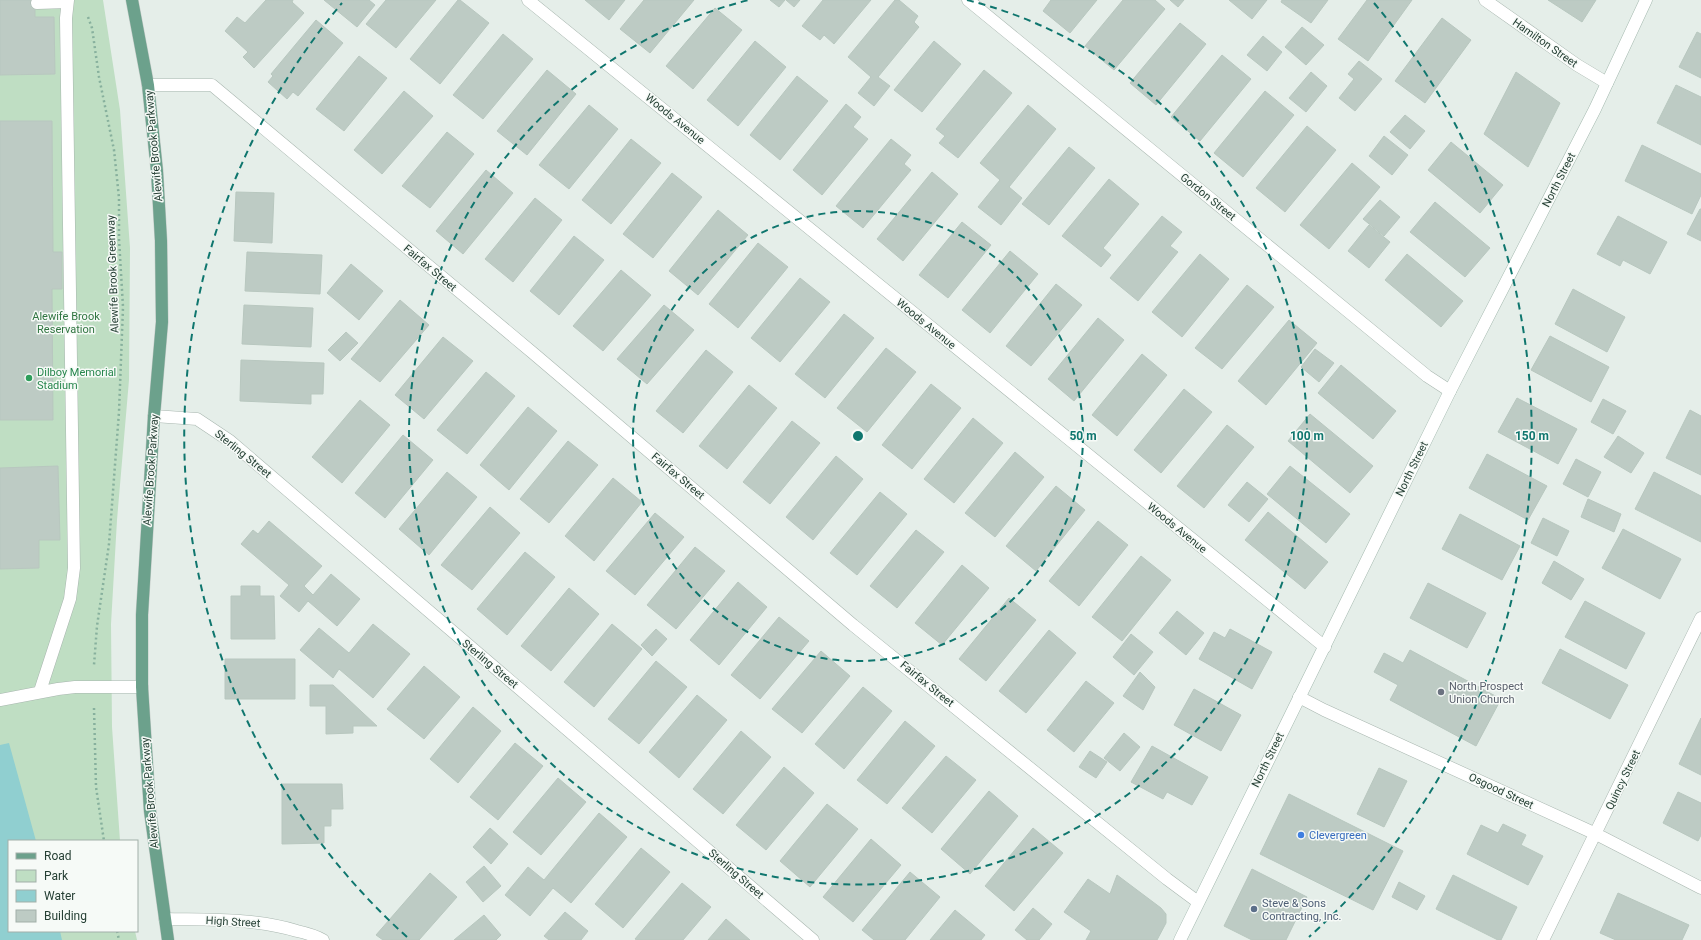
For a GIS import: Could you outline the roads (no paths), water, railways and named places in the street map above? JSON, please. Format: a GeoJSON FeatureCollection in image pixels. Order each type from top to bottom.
{"type":"FeatureCollection","features":[{"type":"Feature","properties":{"kind":"main road","name":"Alewife Brook Parkway"},"geometry":{"type":"LineString","coordinates":[[132,0],[148,85],[157,171],[161,241],[162,322],[154,416],[142,615],[142,687],[150,811],[168,940]]}},
{"type":"Feature","properties":{"kind":"street","name":"Woods Avenue"},"geometry":{"type":"LineString","coordinates":[[528,0],[1325,647]]}},
{"type":"Feature","properties":{"kind":"street","name":"Gordon Street"},"geometry":{"type":"LineString","coordinates":[[968,0],[1427,376],[1450,391]]}},
{"type":"Feature","properties":{"kind":"street","name":"Hamilton Street"},"geometry":{"type":"LineString","coordinates":[[1485,0],[1577,65],[1606,83]]}},
{"type":"Feature","properties":{"kind":"street","name":"North Street"},"geometry":{"type":"LineString","coordinates":[[1180,940],[1450,391],[1595,109],[1646,0]]}},
{"type":"Feature","properties":{"kind":"street"},"geometry":{"type":"LineString","coordinates":[[37,3],[68,1],[66,18],[74,568],[70,599],[40,691]]}},
{"type":"Feature","properties":{"kind":"street","name":"Fairfax Street"},"geometry":{"type":"LineString","coordinates":[[148,85],[212,85],[539,358],[853,625],[1160,874],[1198,902]]}},
{"type":"Feature","properties":{"kind":"street","name":"Sterling Street"},"geometry":{"type":"LineString","coordinates":[[154,416],[197,419],[230,441],[813,940]]}},
{"type":"Feature","properties":{"kind":"street","name":"Quincy Street"},"geometry":{"type":"LineString","coordinates":[[1543,940],[1701,618]]}},
{"type":"Feature","properties":{"kind":"street"},"geometry":{"type":"LineString","coordinates":[[0,700],[40,691],[75,687],[142,687]]}},
{"type":"Feature","properties":{"kind":"street","name":"Osgood Street"},"geometry":{"type":"LineString","coordinates":[[1299,697],[1324,710],[1596,834],[1701,888]]}},
{"type":"Feature","properties":{"kind":"street","name":"High Street"},"geometry":{"type":"LineString","coordinates":[[165,919],[250,921],[287,928],[318,937],[323,940]]}},
{"type":"Feature","properties":{"kind":"water"},"geometry":{"type":"Polygon","coordinates":[[[9,743],[36,840],[8,840],[8,932],[60,932],[62,940],[0,940],[0,745],[9,743]]]}},
{"type":"Feature","properties":{"kind":"place","name":"Dilboy Memorial Stadium"},"geometry":{"type":"Point","coordinates":[29,378]}},
{"type":"Feature","properties":{"kind":"place","name":"North Prospect Union Church"},"geometry":{"type":"Point","coordinates":[1441,692]}},
{"type":"Feature","properties":{"kind":"place","name":"Clevergreen"},"geometry":{"type":"Point","coordinates":[1301,835]}},
{"type":"Feature","properties":{"kind":"place","name":"Steve & Sons Contracting, Inc."},"geometry":{"type":"Point","coordinates":[1254,909]}},
{"type":"Feature","properties":{"kind":"park label","name":"Alewife Brook Reservation"},"geometry":{"type":"Point","coordinates":[66,322]}}]}
